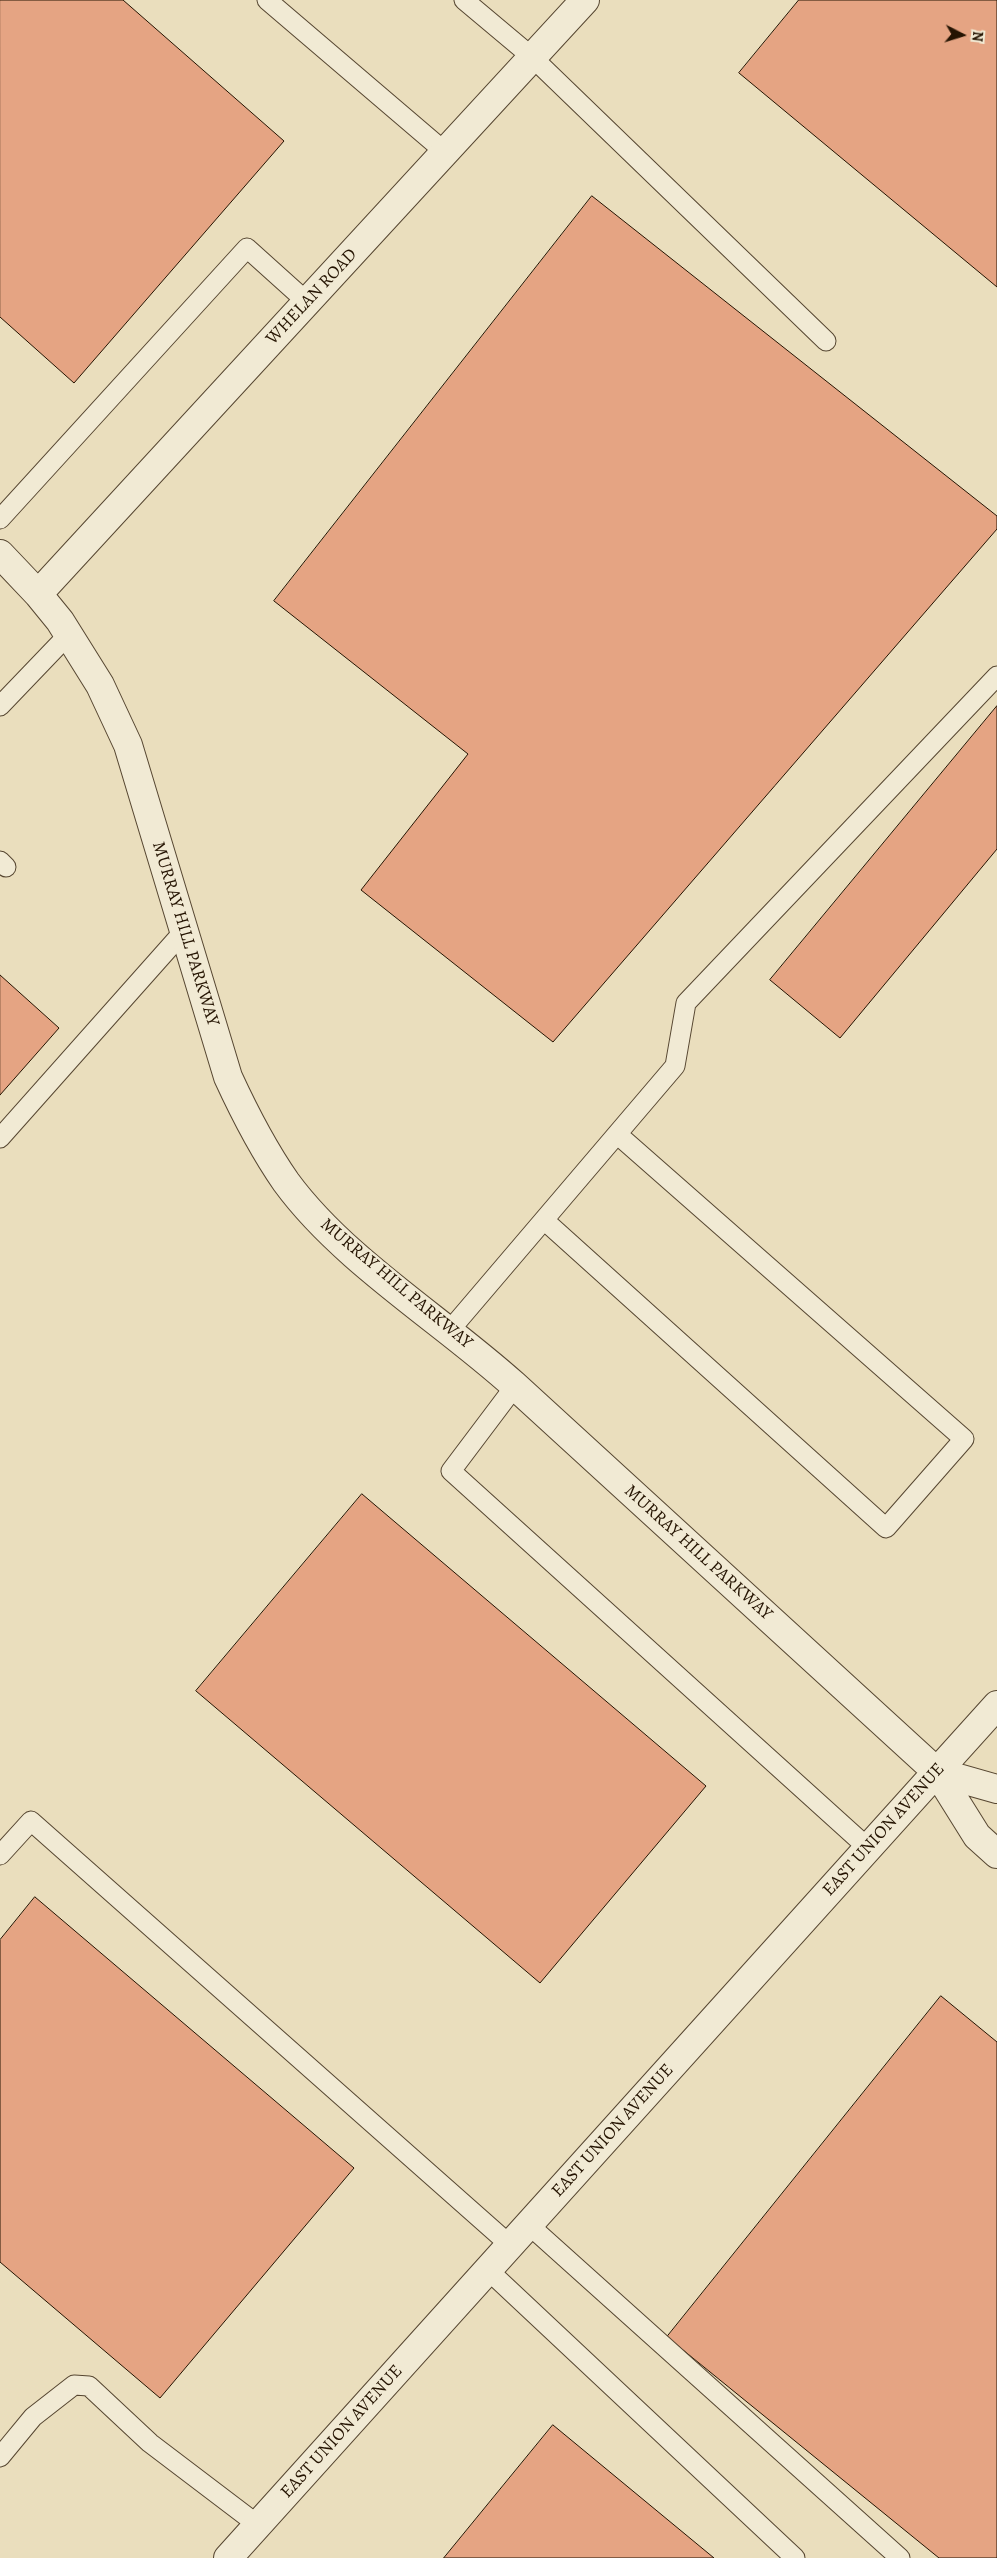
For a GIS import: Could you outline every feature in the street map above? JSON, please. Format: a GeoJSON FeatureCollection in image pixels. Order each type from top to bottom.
{"type":"FeatureCollection","features":[{"type":"Feature","properties":{"kind":"street","name":"WHELAN ROAD"},"geometry":{"type":"LineString","coordinates":[[38,594],[585,0]]}},
{"type":"Feature","properties":{"kind":"street","name":"MURRAY HILL PARKWAY"},"geometry":{"type":"LineString","coordinates":[[0,554],[38,594],[68,635],[100,685],[128,746],[228,1077],[250,1126],[287,1183],[327,1229],[349,1249],[450,1330],[515,1386],[936,1772],[976,1836],[997,1854]]}},
{"type":"Feature","properties":{"kind":"street","name":"EAST UNION AVENUE"},"geometry":{"type":"LineString","coordinates":[[228,2558],[997,1705]]}},
{"type":"Feature","properties":{"kind":"street","name":"MURRAY HILL PARKWAY"},"geometry":{"type":"LineString","coordinates":[[936,1772],[997,1789]]}},
{"type":"Feature","properties":{"kind":"lane"},"geometry":{"type":"LineString","coordinates":[[267,0],[445,152]]}},
{"type":"Feature","properties":{"kind":"lane"},"geometry":{"type":"LineString","coordinates":[[464,0],[532,57],[826,341]]}},
{"type":"Feature","properties":{"kind":"lane"},"geometry":{"type":"LineString","coordinates":[[0,519],[247,248],[307,302]]}},
{"type":"Feature","properties":{"kind":"lane"},"geometry":{"type":"LineString","coordinates":[[0,706],[68,635]]}},
{"type":"Feature","properties":{"kind":"lane"},"geometry":{"type":"LineString","coordinates":[[450,1330],[675,1066],[686,1003],[997,676]]}},
{"type":"Feature","properties":{"kind":"lane"},"geometry":{"type":"LineString","coordinates":[[0,1138],[184,931]]}},
{"type":"Feature","properties":{"kind":"lane"},"geometry":{"type":"LineString","coordinates":[[544,1220],[886,1528],[964,1439],[617,1134]]}},
{"type":"Feature","properties":{"kind":"lane"},"geometry":{"type":"LineString","coordinates":[[515,1386],[451,1471],[868,1848]]}},
{"type":"Feature","properties":{"kind":"lane"},"geometry":{"type":"LineString","coordinates":[[0,1855],[31,1821],[510,2245]]}},
{"type":"Feature","properties":{"kind":"lane"},"geometry":{"type":"LineString","coordinates":[[528,2225],[900,2558]]}},
{"type":"Feature","properties":{"kind":"lane"},"geometry":{"type":"LineString","coordinates":[[488,2270],[796,2558]]}},
{"type":"Feature","properties":{"kind":"lane"},"geometry":{"type":"LineString","coordinates":[[0,2457],[33,2417],[74,2385],[89,2386],[150,2443],[258,2525]]}},
{"type":"Feature","properties":{"kind":"building"},"geometry":{"type":"Polygon","coordinates":[[[0,0],[123,0],[284,141],[74,383],[0,317],[0,0]]]}},
{"type":"Feature","properties":{"kind":"building"},"geometry":{"type":"Polygon","coordinates":[[[799,0],[997,0],[997,287],[739,73],[799,0]]]}},
{"type":"Feature","properties":{"kind":"building"},"geometry":{"type":"Polygon","coordinates":[[[592,196],[997,516],[997,529],[553,1042],[361,890],[468,754],[274,601],[592,196]]]}},
{"type":"Feature","properties":{"kind":"building"},"geometry":{"type":"Polygon","coordinates":[[[997,706],[997,849],[840,1038],[770,980],[997,706]]]}},
{"type":"Feature","properties":{"kind":"building"},"geometry":{"type":"Polygon","coordinates":[[[0,975],[59,1028],[0,1095],[0,975]]]}},
{"type":"Feature","properties":{"kind":"building"},"geometry":{"type":"Polygon","coordinates":[[[362,1494],[706,1786],[540,1983],[196,1691],[362,1494]]]}},
{"type":"Feature","properties":{"kind":"building"},"geometry":{"type":"Polygon","coordinates":[[[35,1897],[354,2168],[160,2398],[0,2262],[0,1940],[35,1897]]]}},
{"type":"Feature","properties":{"kind":"building"},"geometry":{"type":"Polygon","coordinates":[[[941,1996],[997,2042],[997,2558],[939,2558],[667,2337],[941,1996]]]}},
{"type":"Feature","properties":{"kind":"building"},"geometry":{"type":"Polygon","coordinates":[[[553,2425],[714,2558],[444,2558],[553,2425]]]}}]}
